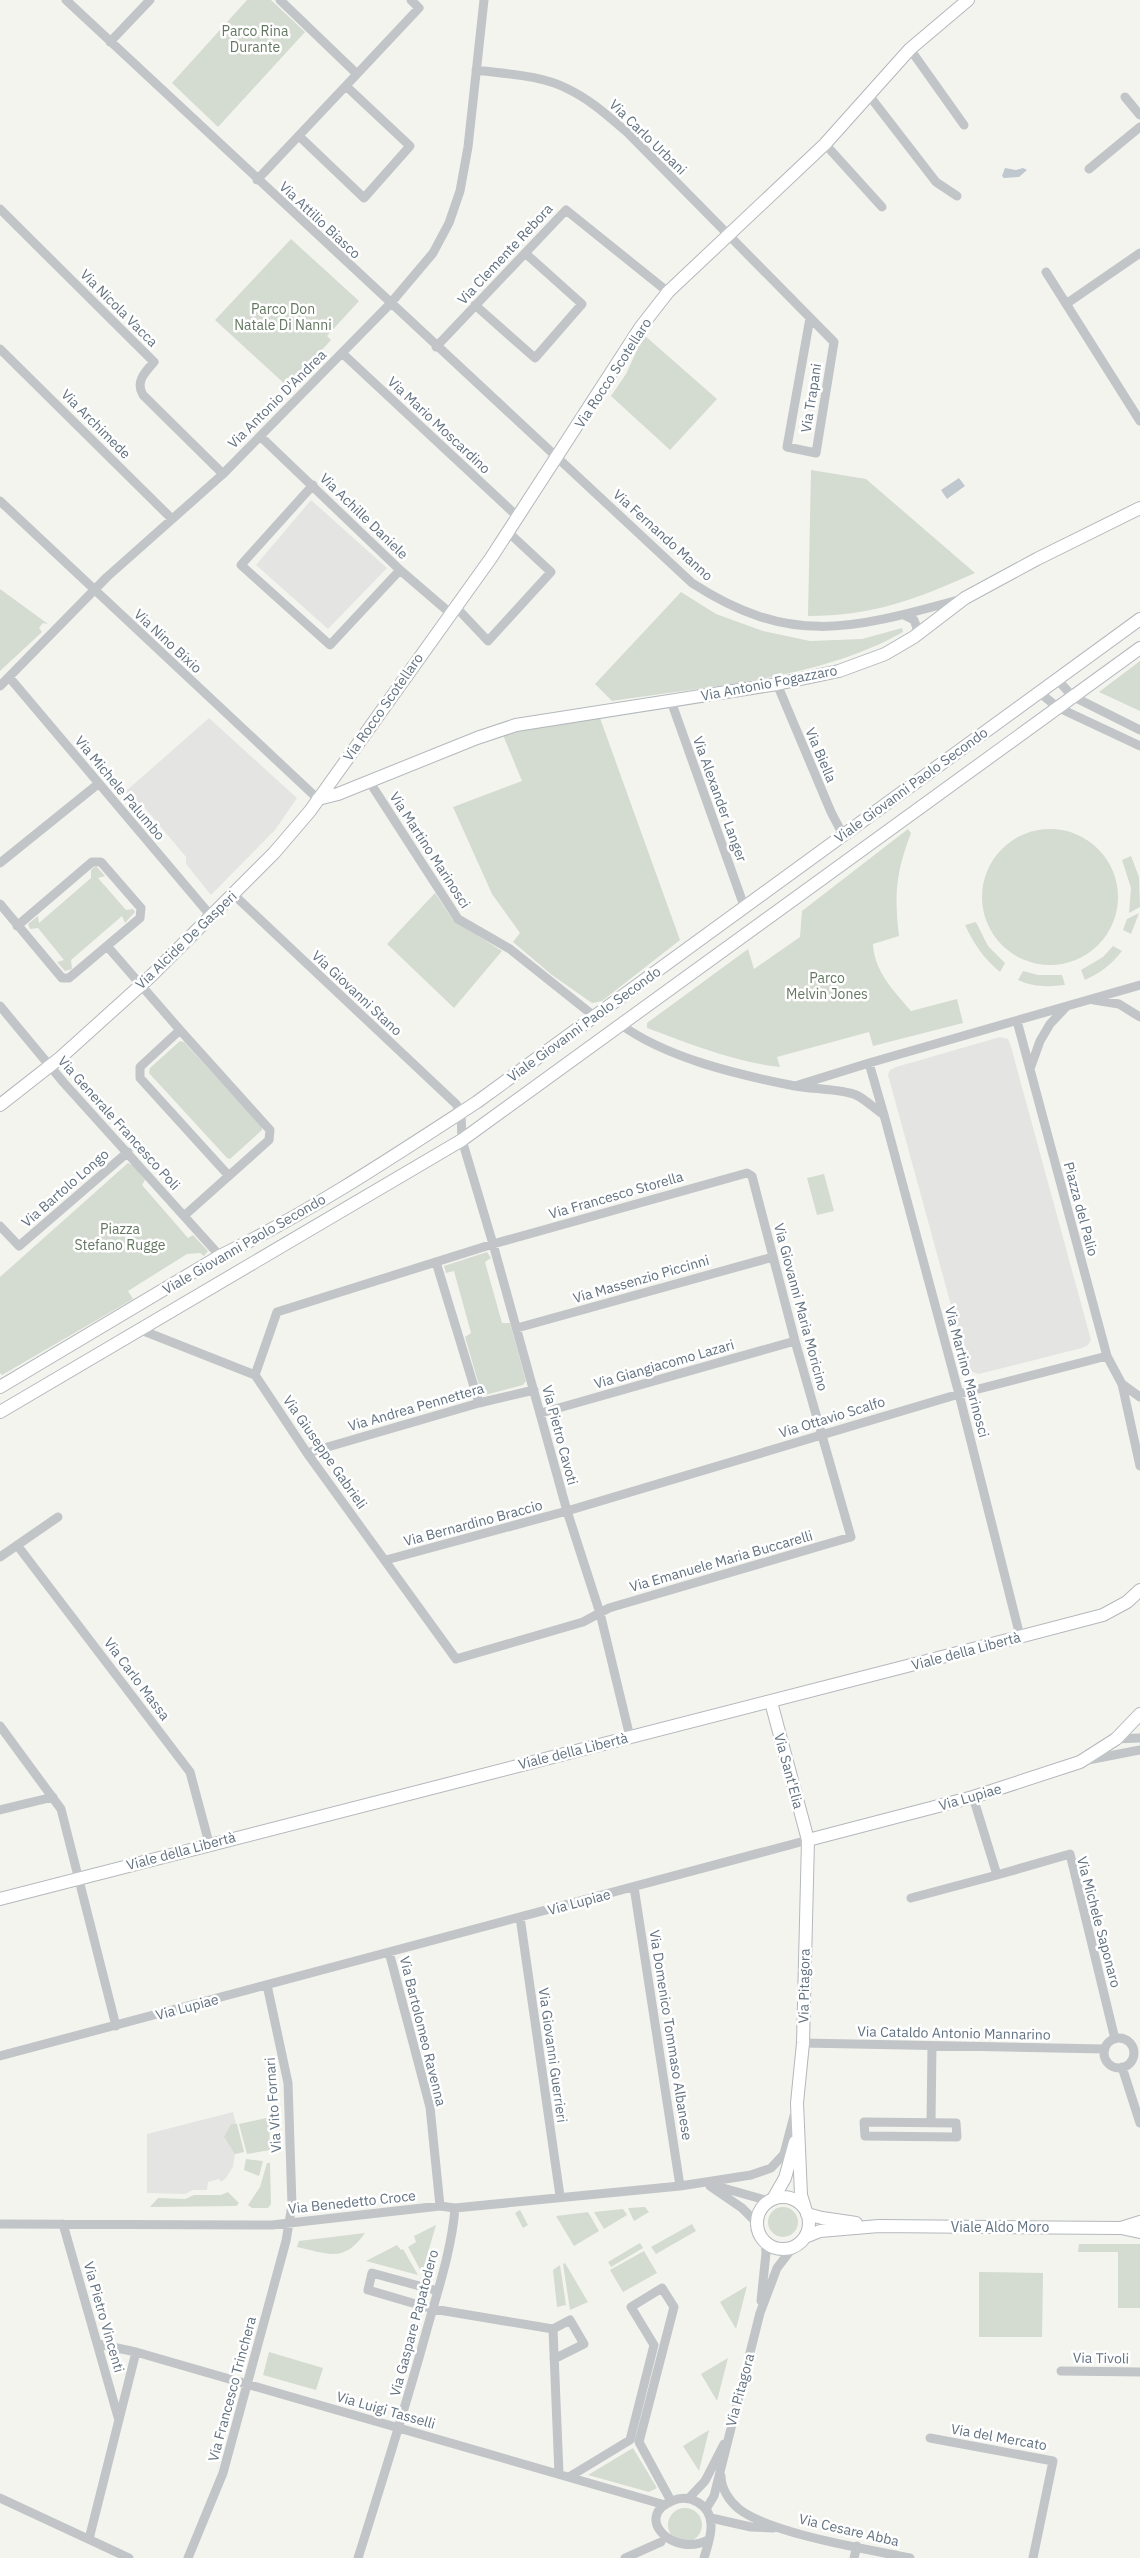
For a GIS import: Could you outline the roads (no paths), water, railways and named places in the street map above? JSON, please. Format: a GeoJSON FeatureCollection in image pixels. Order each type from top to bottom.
{"type":"FeatureCollection","features":[{"type":"Feature","properties":{"kind":"main road","name":"Via Rocco Scotellaro"},"geometry":{"type":"LineString","coordinates":[[318,799],[491,558],[517,516],[557,459],[640,328],[668,292],[825,144],[910,49],[968,0]]}},
{"type":"Feature","properties":{"kind":"main road","name":"Via Antonio Fogazzaro"},"geometry":{"type":"LineString","coordinates":[[369,781],[477,738],[516,726],[777,684],[839,671],[886,654],[914,637],[966,598],[1037,559],[1140,508]]}},
{"type":"Feature","properties":{"kind":"main road","name":"Viale Giovanni Paolo Secondo"},"geometry":{"type":"LineString","coordinates":[[0,1387],[220,1256],[246,1244],[387,1161],[461,1113],[1140,619]]}},
{"type":"Feature","properties":{"kind":"main road","name":"Viale Giovanni Paolo Secondo"},"geometry":{"type":"LineString","coordinates":[[0,1412],[462,1140],[1140,648]]}},
{"type":"Feature","properties":{"kind":"main road"},"geometry":{"type":"LineString","coordinates":[[318,799],[338,794],[369,781]]}},
{"type":"Feature","properties":{"kind":"main road","name":"Via Alcide De Gasperi"},"geometry":{"type":"LineString","coordinates":[[0,1105],[50,1066],[140,985],[274,853],[318,799]]}},
{"type":"Feature","properties":{"kind":"main road"},"geometry":{"type":"LineString","coordinates":[[220,1256],[232,1275]]}},
{"type":"Feature","properties":{"kind":"main road","name":"Viale della Libertà"},"geometry":{"type":"LineString","coordinates":[[0,1899],[209,1843],[771,1702],[1103,1615],[1127,1602],[1140,1590]]}},
{"type":"Feature","properties":{"kind":"main road","name":"Via Sant'Elia"},"geometry":{"type":"LineString","coordinates":[[771,1702],[808,1840]]}},
{"type":"Feature","properties":{"kind":"main road","name":"Via Lupiae"},"geometry":{"type":"LineString","coordinates":[[808,1840],[972,1797],[1080,1762],[1116,1739],[1140,1714]]}},
{"type":"Feature","properties":{"kind":"main road","name":"Via Pitagora"},"geometry":{"type":"LineString","coordinates":[[794,2246],[804,2237],[809,2222],[801,2195],[797,2103],[803,2044],[808,1840]]}},
{"type":"Feature","properties":{"kind":"main road","name":"Via Pitagora"},"geometry":{"type":"LineString","coordinates":[[765,2241],[758,2230],[757,2223],[762,2207],[771,2200],[785,2178],[798,2132]]}},
{"type":"Feature","properties":{"kind":"main road"},"geometry":{"type":"LineString","coordinates":[[771,2200],[790,2198],[806,2211]]}},
{"type":"Feature","properties":{"kind":"main road","name":"Viale Aldo Moro"},"geometry":{"type":"LineString","coordinates":[[806,2211],[822,2218],[879,2226]]}},
{"type":"Feature","properties":{"kind":"main road","name":"Viale Aldo Moro"},"geometry":{"type":"LineString","coordinates":[[1121,2228],[1140,2222]]}},
{"type":"Feature","properties":{"kind":"main road","name":"Viale Aldo Moro"},"geometry":{"type":"LineString","coordinates":[[804,2237],[820,2231],[879,2226],[1121,2228],[1140,2232]]}},
{"type":"Feature","properties":{"kind":"main road"},"geometry":{"type":"LineString","coordinates":[[765,2241],[778,2248],[794,2246]]}},
{"type":"Feature","properties":{"kind":"street","name":"Via Attilio Biasco"},"geometry":{"type":"LineString","coordinates":[[66,0],[256,180],[557,459]]}},
{"type":"Feature","properties":{"kind":"street"},"geometry":{"type":"LineString","coordinates":[[110,42],[150,0]]}},
{"type":"Feature","properties":{"kind":"street"},"geometry":{"type":"LineString","coordinates":[[256,180],[419,8],[411,0]]}},
{"type":"Feature","properties":{"kind":"street","name":"Via Antonio D'Andrea"},"geometry":{"type":"LineString","coordinates":[[0,686],[95,590],[172,518],[223,474],[390,304],[433,253],[449,223],[461,182],[484,0]]}},
{"type":"Feature","properties":{"kind":"street"},"geometry":{"type":"LineString","coordinates":[[284,1],[358,74]]}},
{"type":"Feature","properties":{"kind":"street"},"geometry":{"type":"LineString","coordinates":[[910,49],[964,125]]}},
{"type":"Feature","properties":{"kind":"street","name":"Via Carlo Urbani"},"geometry":{"type":"LineString","coordinates":[[476,70],[538,79],[567,88],[594,104],[628,133],[728,236]]}},
{"type":"Feature","properties":{"kind":"street"},"geometry":{"type":"LineString","coordinates":[[299,136],[364,198],[410,146],[346,86]]}},
{"type":"Feature","properties":{"kind":"street"},"geometry":{"type":"LineString","coordinates":[[868,94],[936,182],[957,196]]}},
{"type":"Feature","properties":{"kind":"street"},"geometry":{"type":"LineString","coordinates":[[1125,97],[1140,115]]}},
{"type":"Feature","properties":{"kind":"street"},"geometry":{"type":"LineString","coordinates":[[1089,169],[1140,127]]}},
{"type":"Feature","properties":{"kind":"street"},"geometry":{"type":"LineString","coordinates":[[825,144],[882,207]]}},
{"type":"Feature","properties":{"kind":"street","name":"Via Nicola Vacca"},"geometry":{"type":"LineString","coordinates":[[0,209],[154,362],[144,374],[140,390],[143,395],[223,474]]}},
{"type":"Feature","properties":{"kind":"street","name":"Via Clemente Rebora"},"geometry":{"type":"LineString","coordinates":[[436,347],[566,210],[668,292]]}},
{"type":"Feature","properties":{"kind":"street","name":"Via Trapani"},"geometry":{"type":"LineString","coordinates":[[728,236],[810,318],[834,342],[816,453],[787,447],[810,318]]}},
{"type":"Feature","properties":{"kind":"street"},"geometry":{"type":"LineString","coordinates":[[475,305],[535,358],[582,304],[525,253]]}},
{"type":"Feature","properties":{"kind":"street"},"geometry":{"type":"LineString","coordinates":[[1066,304],[1140,253]]}},
{"type":"Feature","properties":{"kind":"street"},"geometry":{"type":"LineString","coordinates":[[1046,272],[1140,421]]}},
{"type":"Feature","properties":{"kind":"street","name":"Via Archimede"},"geometry":{"type":"LineString","coordinates":[[0,349],[172,518]]}},
{"type":"Feature","properties":{"kind":"street","name":"Via Mario Moscardino"},"geometry":{"type":"LineString","coordinates":[[342,353],[517,516]]}},
{"type":"Feature","properties":{"kind":"street","name":"Via Achille Daniele"},"geometry":{"type":"LineString","coordinates":[[260,436],[400,570],[452,610],[488,641],[551,572],[507,531]]}},
{"type":"Feature","properties":{"kind":"street","name":"Via Fernando Manno"},"geometry":{"type":"LineString","coordinates":[[557,459],[692,583],[718,600],[745,613],[795,625],[832,627],[863,624],[966,598]]}},
{"type":"Feature","properties":{"kind":"street"},"geometry":{"type":"LineString","coordinates":[[313,486],[241,565],[330,645],[400,570]]}},
{"type":"Feature","properties":{"kind":"street","name":"Via Nino Bixio"},"geometry":{"type":"LineString","coordinates":[[0,501],[318,799]]}},
{"type":"Feature","properties":{"kind":"street"},"geometry":{"type":"LineString","coordinates":[[904,615],[914,620],[917,628],[914,637]]}},
{"type":"Feature","properties":{"kind":"street","name":"Via Michele Palumbo"},"geometry":{"type":"LineString","coordinates":[[9,678],[211,916]]}},
{"type":"Feature","properties":{"kind":"street"},"geometry":{"type":"LineString","coordinates":[[1057,679],[1072,696],[1140,730]]}},
{"type":"Feature","properties":{"kind":"street","name":"Via Biella"},"geometry":{"type":"LineString","coordinates":[[777,684],[830,812],[843,835]]}},
{"type":"Feature","properties":{"kind":"street"},"geometry":{"type":"LineString","coordinates":[[1039,692],[1057,707],[1140,746]]}},
{"type":"Feature","properties":{"kind":"street","name":"Via Alexander Langer"},"geometry":{"type":"LineString","coordinates":[[671,701],[744,906]]}},
{"type":"Feature","properties":{"kind":"street","name":"Via Martino Marinosci"},"geometry":{"type":"LineString","coordinates":[[369,781],[458,919],[510,949],[594,1016]]}},
{"type":"Feature","properties":{"kind":"street"},"geometry":{"type":"LineString","coordinates":[[0,864],[98,784]]}},
{"type":"Feature","properties":{"kind":"street"},"geometry":{"type":"LineString","coordinates":[[0,904],[17,926],[62,978],[69,978],[140,918],[141,908],[101,862],[92,862],[17,926]]}},
{"type":"Feature","properties":{"kind":"street","name":"Via Giovanni Stano"},"geometry":{"type":"LineString","coordinates":[[233,894],[456,1104],[461,1113]]}},
{"type":"Feature","properties":{"kind":"street"},"geometry":{"type":"LineString","coordinates":[[108,946],[140,985],[270,1130],[269,1140],[184,1215]]}},
{"type":"Feature","properties":{"kind":"street"},"geometry":{"type":"LineString","coordinates":[[795,1086],[1140,985]]}},
{"type":"Feature","properties":{"kind":"street"},"geometry":{"type":"LineString","coordinates":[[1091,1000],[1119,1004],[1140,1017]]}},
{"type":"Feature","properties":{"kind":"street","name":"Via Generale Francesco Poli"},"geometry":{"type":"LineString","coordinates":[[0,1006],[50,1066],[220,1256]]}},
{"type":"Feature","properties":{"kind":"street"},"geometry":{"type":"LineString","coordinates":[[1030,1069],[1040,1041],[1050,1024],[1067,1006]]}},
{"type":"Feature","properties":{"kind":"street","name":"Piazza del Palio"},"geometry":{"type":"LineString","coordinates":[[1016,1021],[1107,1356],[1122,1384]]}},
{"type":"Feature","properties":{"kind":"street"},"geometry":{"type":"LineString","coordinates":[[620,1024],[639,1038],[680,1055],[743,1074],[795,1086],[856,1095],[884,1115]]}},
{"type":"Feature","properties":{"kind":"street"},"geometry":{"type":"LineString","coordinates":[[180,1030],[140,1067],[140,1078],[229,1176]]}},
{"type":"Feature","properties":{"kind":"street","name":"Via Martino Marinosci"},"geometry":{"type":"LineString","coordinates":[[869,1063],[960,1394],[1020,1636]]}},
{"type":"Feature","properties":{"kind":"street","name":"Via Pietro Cavoti"},"geometry":{"type":"LineString","coordinates":[[461,1113],[462,1140],[517,1328],[567,1511],[600,1614],[630,1737]]}},
{"type":"Feature","properties":{"kind":"street","name":"Via Bartolo Longo"},"geometry":{"type":"LineString","coordinates":[[0,1226],[19,1246],[128,1152]]}},
{"type":"Feature","properties":{"kind":"street","name":"Via Francesco Storella"},"geometry":{"type":"LineString","coordinates":[[493,1244],[747,1173]]}},
{"type":"Feature","properties":{"kind":"street","name":"Via Giovanni Maria Moricino"},"geometry":{"type":"LineString","coordinates":[[747,1173],[752,1176],[795,1342],[851,1537]]}},
{"type":"Feature","properties":{"kind":"street"},"geometry":{"type":"LineString","coordinates":[[141,1330],[255,1375],[277,1312],[493,1244]]}},
{"type":"Feature","properties":{"kind":"street","name":"Via Massenzio Piccinni"},"geometry":{"type":"LineString","coordinates":[[517,1328],[773,1257]]}},
{"type":"Feature","properties":{"kind":"street"},"geometry":{"type":"LineString","coordinates":[[436,1262],[479,1403]]}},
{"type":"Feature","properties":{"kind":"street","name":"Via Giangiacomo Lazari"},"geometry":{"type":"LineString","coordinates":[[541,1413],[795,1342]]}},
{"type":"Feature","properties":{"kind":"street","name":"Via Ottavio Scalfo"},"geometry":{"type":"LineString","coordinates":[[567,1511],[960,1394],[1107,1356]]}},
{"type":"Feature","properties":{"kind":"street","name":"Via Giuseppe Gabrieli"},"geometry":{"type":"LineString","coordinates":[[255,1375],[307,1453],[386,1560],[456,1660],[583,1622],[600,1614]]}},
{"type":"Feature","properties":{"kind":"street"},"geometry":{"type":"LineString","coordinates":[[1122,1384],[1140,1397]]}},
{"type":"Feature","properties":{"kind":"street"},"geometry":{"type":"LineString","coordinates":[[1122,1384],[1140,1466]]}},
{"type":"Feature","properties":{"kind":"street","name":"Via Andrea Pennettera"},"geometry":{"type":"LineString","coordinates":[[307,1453],[479,1403],[534,1390]]}},
{"type":"Feature","properties":{"kind":"street","name":"Via Bernardino Braccio"},"geometry":{"type":"LineString","coordinates":[[386,1560],[567,1511]]}},
{"type":"Feature","properties":{"kind":"street"},"geometry":{"type":"LineString","coordinates":[[0,1557],[58,1517]]}},
{"type":"Feature","properties":{"kind":"street","name":"Via Emanuele Maria Buccarelli"},"geometry":{"type":"LineString","coordinates":[[600,1614],[609,1608],[851,1537]]}},
{"type":"Feature","properties":{"kind":"street","name":"Via Carlo Massa"},"geometry":{"type":"LineString","coordinates":[[17,1545],[190,1772],[209,1843]]}},
{"type":"Feature","properties":{"kind":"street"},"geometry":{"type":"LineString","coordinates":[[0,1726],[60,1809],[116,2026]]}},
{"type":"Feature","properties":{"kind":"street"},"geometry":{"type":"LineString","coordinates":[[1116,1739],[1140,1738]]}},
{"type":"Feature","properties":{"kind":"street"},"geometry":{"type":"LineString","coordinates":[[1080,1762],[1140,1750]]}},
{"type":"Feature","properties":{"kind":"street"},"geometry":{"type":"LineString","coordinates":[[0,1810],[53,1797]]}},
{"type":"Feature","properties":{"kind":"street"},"geometry":{"type":"LineString","coordinates":[[972,1797],[997,1875]]}},
{"type":"Feature","properties":{"kind":"street","name":"Via Lupiae"},"geometry":{"type":"LineString","coordinates":[[0,2056],[808,1840]]}},
{"type":"Feature","properties":{"kind":"street","name":"Via Michele Saponaro"},"geometry":{"type":"LineString","coordinates":[[911,1898],[1070,1854],[1115,2039]]}},
{"type":"Feature","properties":{"kind":"street","name":"Via Domenico Tommaso Albanese"},"geometry":{"type":"LineString","coordinates":[[634,1888],[680,2186]]}},
{"type":"Feature","properties":{"kind":"street","name":"Via Giovanni Guerrieri"},"geometry":{"type":"LineString","coordinates":[[520,1917],[560,2196]]}},
{"type":"Feature","properties":{"kind":"street","name":"Via Bartolomeo Ravenna"},"geometry":{"type":"LineString","coordinates":[[389,1952],[430,2106],[440,2206]]}},
{"type":"Feature","properties":{"kind":"street","name":"Via Vito Fornari"},"geometry":{"type":"LineString","coordinates":[[267,1985],[287,2070],[292,2205],[290,2223]]}},
{"type":"Feature","properties":{"kind":"street"},"geometry":{"type":"LineString","coordinates":[[1115,2039],[1126,2040],[1136,2048],[1132,2060],[1122,2067],[1111,2065],[1104,2055],[1106,2045],[1115,2039]]}},
{"type":"Feature","properties":{"kind":"street","name":"Via Cataldo Antonio Mannarino"},"geometry":{"type":"LineString","coordinates":[[803,2044],[1104,2049]]}},
{"type":"Feature","properties":{"kind":"street"},"geometry":{"type":"LineString","coordinates":[[931,2122],[932,2046]]}},
{"type":"Feature","properties":{"kind":"street"},"geometry":{"type":"LineString","coordinates":[[1122,2067],[1136,2102],[1140,2122]]}},
{"type":"Feature","properties":{"kind":"street","name":"Via Benedetto Croce"},"geometry":{"type":"LineString","coordinates":[[0,2224],[290,2223],[440,2206],[455,2208],[560,2196],[706,2183],[751,2175],[771,2168],[784,2154],[797,2103]]}},
{"type":"Feature","properties":{"kind":"street"},"geometry":{"type":"LineString","coordinates":[[864,2122],[931,2122],[956,2122],[957,2137],[865,2136],[864,2122]]}},
{"type":"Feature","properties":{"kind":"street"},"geometry":{"type":"LineString","coordinates":[[706,2183],[742,2208],[757,2223]]}},
{"type":"Feature","properties":{"kind":"street","name":"Via Benedetto Croce"},"geometry":{"type":"LineString","coordinates":[[706,2183],[771,2200]]}},
{"type":"Feature","properties":{"kind":"street","name":"Via Gaspare Papatodero"},"geometry":{"type":"LineString","coordinates":[[358,2558],[400,2429],[438,2291],[454,2224],[455,2208]]}},
{"type":"Feature","properties":{"kind":"street","name":"Via Francesco Trinchera"},"geometry":{"type":"LineString","coordinates":[[188,2558],[223,2473],[290,2223]]}},
{"type":"Feature","properties":{"kind":"street","name":"Via Pietro Vincenti"},"geometry":{"type":"LineString","coordinates":[[63,2224],[118,2417]]}},
{"type":"Feature","properties":{"kind":"street","name":"Via Pitagora"},"geometry":{"type":"LineString","coordinates":[[760,2313],[766,2259],[765,2241]]}},
{"type":"Feature","properties":{"kind":"street","name":"Via Pitagora"},"geometry":{"type":"LineString","coordinates":[[706,2509],[714,2496],[760,2313],[777,2268],[794,2246]]}},
{"type":"Feature","properties":{"kind":"street"},"geometry":{"type":"LineString","coordinates":[[438,2291],[372,2273],[368,2290],[433,2309],[553,2329],[570,2320],[584,2344],[554,2359]]}},
{"type":"Feature","properties":{"kind":"street"},"geometry":{"type":"LineString","coordinates":[[569,2477],[634,2441],[674,2307],[662,2288],[631,2307],[654,2345],[634,2441],[668,2503]]}},
{"type":"Feature","properties":{"kind":"street"},"geometry":{"type":"LineString","coordinates":[[553,2329],[559,2474]]}},
{"type":"Feature","properties":{"kind":"street","name":"Via Luigi Tasselli"},"geometry":{"type":"LineString","coordinates":[[98,2344],[136,2352],[569,2477],[668,2503]]}},
{"type":"Feature","properties":{"kind":"street","name":"Via Pietro Vincenti"},"geometry":{"type":"LineString","coordinates":[[89,2539],[118,2417],[136,2352]]}},
{"type":"Feature","properties":{"kind":"street","name":"Via Tivoli"},"geometry":{"type":"LineString","coordinates":[[1061,2371],[1140,2372]]}},
{"type":"Feature","properties":{"kind":"street","name":"Via Pitagora"},"geometry":{"type":"LineString","coordinates":[[689,2498],[705,2480],[728,2437]]}},
{"type":"Feature","properties":{"kind":"street","name":"Via del Mercato"},"geometry":{"type":"LineString","coordinates":[[930,2438],[1053,2461],[1033,2558]]}},
{"type":"Feature","properties":{"kind":"street","name":"Via Cesare Abba"},"geometry":{"type":"LineString","coordinates":[[722,2465],[721,2483],[729,2498],[738,2508],[753,2518],[783,2528],[910,2558]]}},
{"type":"Feature","properties":{"kind":"street"},"geometry":{"type":"LineString","coordinates":[[0,2498],[129,2558]]}},
{"type":"Feature","properties":{"kind":"street"},"geometry":{"type":"LineString","coordinates":[[704,2558],[712,2526],[706,2509],[689,2498],[668,2503],[660,2511],[656,2527],[661,2542],[668,2548],[685,2554],[694,2552],[708,2540]]}},
{"type":"Feature","properties":{"kind":"street","name":"Via Cesare Abba"},"geometry":{"type":"LineString","coordinates":[[710,2518],[751,2527],[783,2528]]}},
{"type":"Feature","properties":{"kind":"street"},"geometry":{"type":"LineString","coordinates":[[625,2558],[661,2542]]}},
{"type":"Feature","properties":{"kind":"street"},"geometry":{"type":"LineString","coordinates":[[854,2558],[857,2546]]}},
{"type":"Feature","properties":{"kind":"park label","name":"Parco Rina Durante"},"geometry":{"type":"Point","coordinates":[255,40]}},
{"type":"Feature","properties":{"kind":"park label","name":"Parco Don Natale Di Nanni"},"geometry":{"type":"Point","coordinates":[283,318]}},
{"type":"Feature","properties":{"kind":"park label","name":"Parco Melvin Jones"},"geometry":{"type":"Point","coordinates":[827,986]}},
{"type":"Feature","properties":{"kind":"park label","name":"Piazza Stefano Rugge"},"geometry":{"type":"Point","coordinates":[120,1238]}}]}
